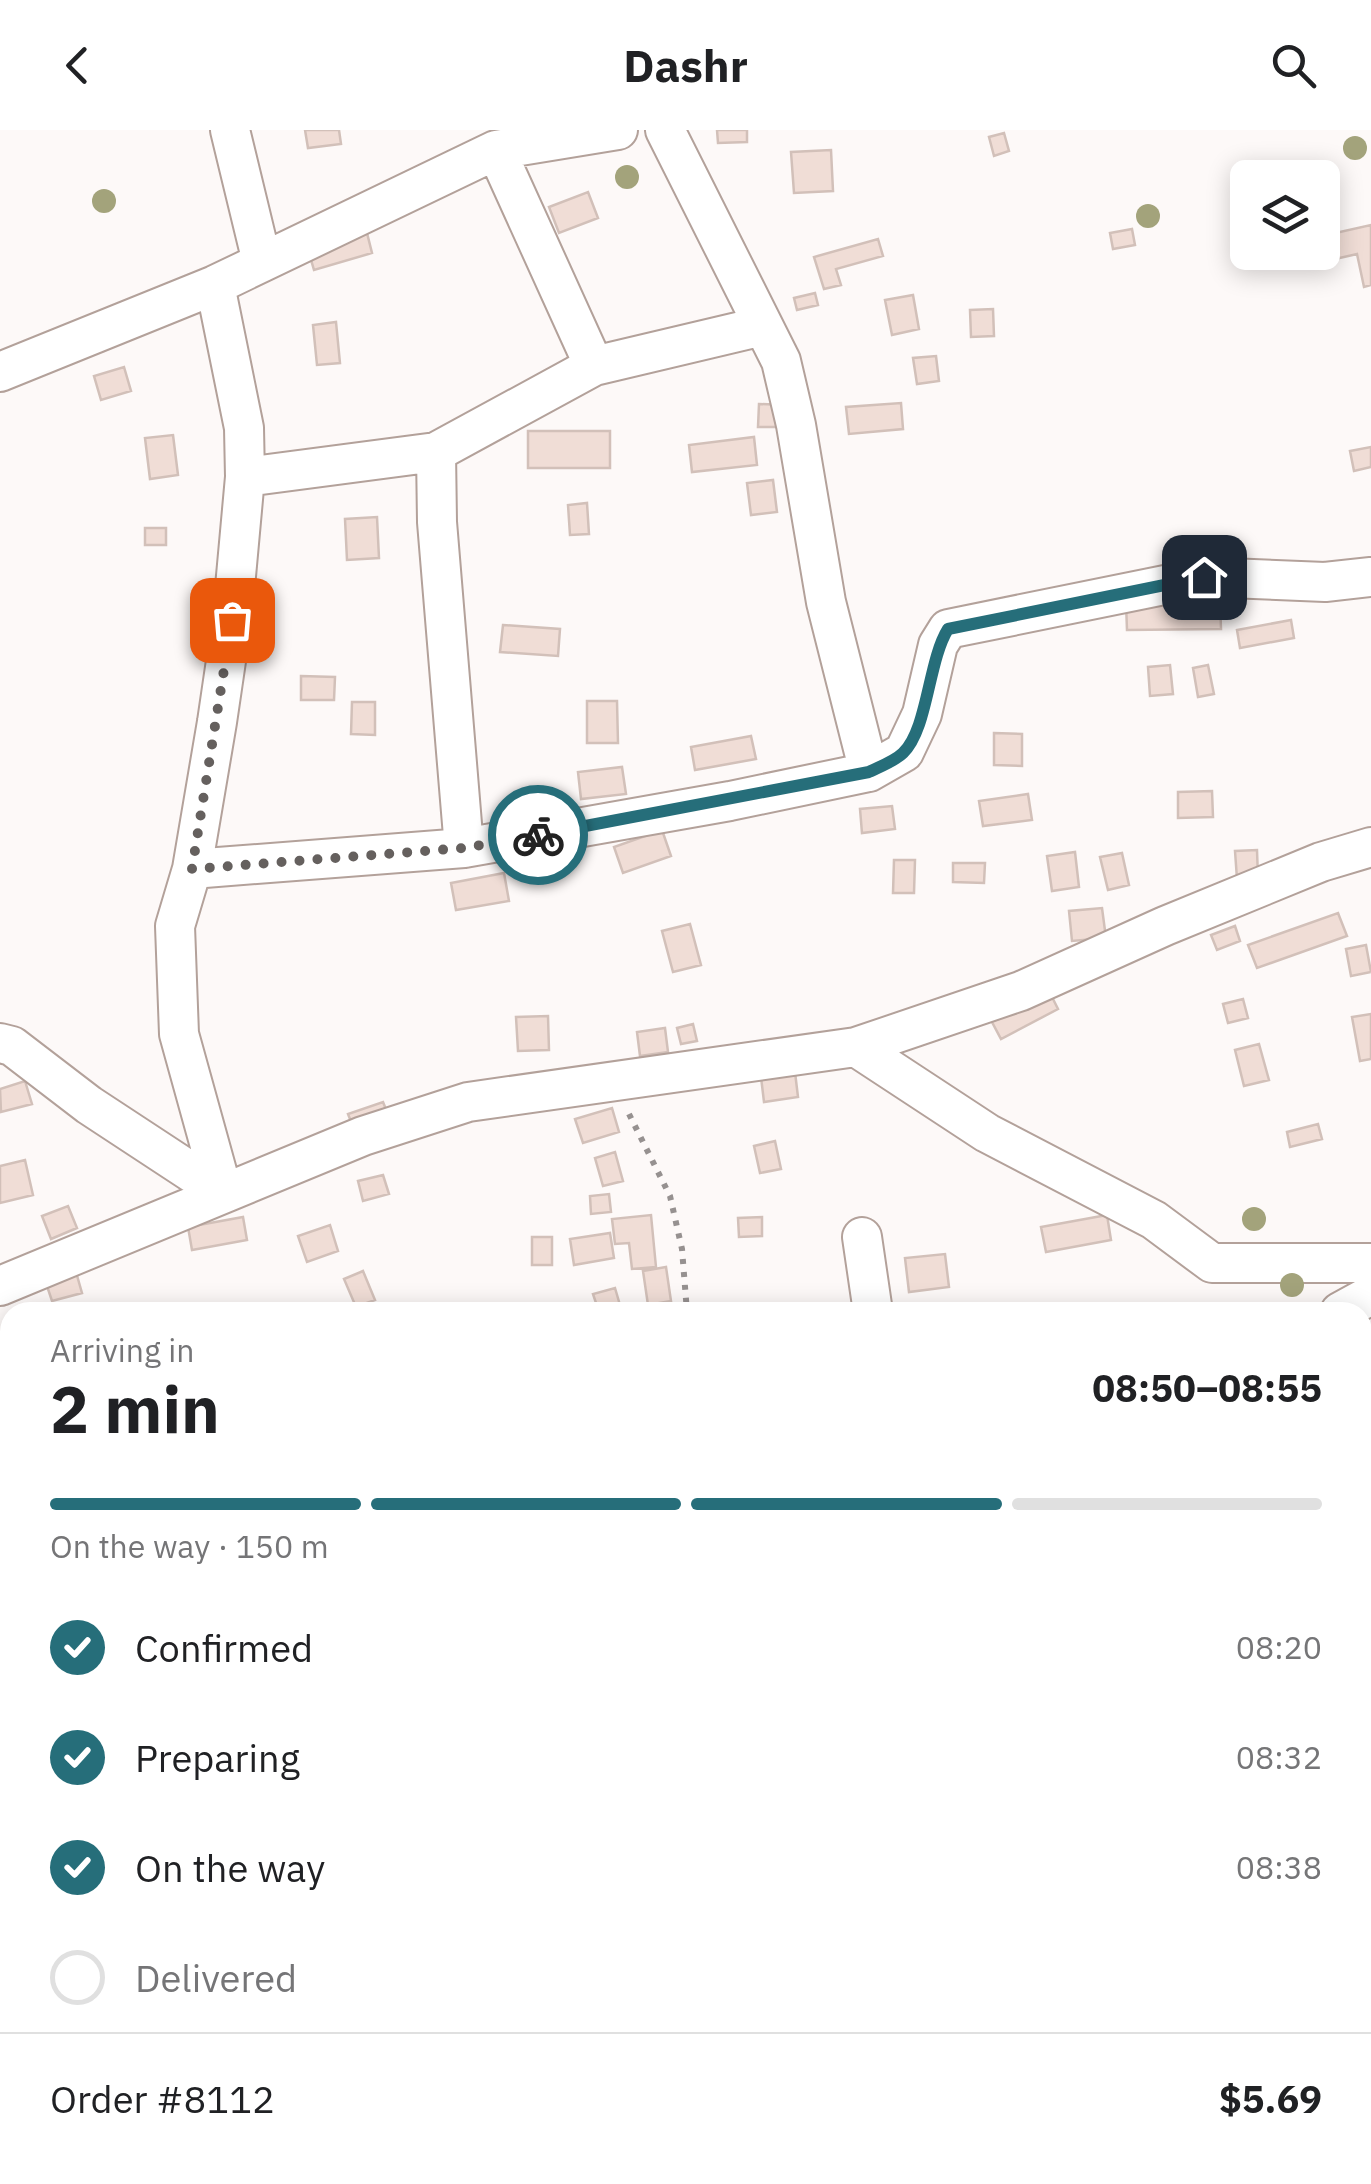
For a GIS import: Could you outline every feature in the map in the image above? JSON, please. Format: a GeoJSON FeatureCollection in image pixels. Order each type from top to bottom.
{"type":"FeatureCollection","features":[{"type":"Feature","properties":{"kind":"street"},"geometry":{"type":"LineString","coordinates":[[230,130],[262,262]]}},
{"type":"Feature","properties":{"kind":"street"},"geometry":{"type":"LineString","coordinates":[[0,372],[215,286],[496,150],[618,130]]}},
{"type":"Feature","properties":{"kind":"street"},"geometry":{"type":"LineString","coordinates":[[665,130],[781,361],[826,602],[869,772]]}},
{"type":"Feature","properties":{"kind":"street"},"geometry":{"type":"LineString","coordinates":[[496,150],[594,366]]}},
{"type":"Feature","properties":{"kind":"street"},"geometry":{"type":"LineString","coordinates":[[215,286],[244,428],[246,478],[232,620],[192,869],[175,926],[179,1034],[223,1193]]}},
{"type":"Feature","properties":{"kind":"street"},"geometry":{"type":"LineString","coordinates":[[246,478],[436,452],[594,366],[763,326]]}},
{"type":"Feature","properties":{"kind":"street"},"geometry":{"type":"LineString","coordinates":[[436,452],[464,848]]}},
{"type":"Feature","properties":{"kind":"street"},"geometry":{"type":"LineString","coordinates":[[192,869],[464,848],[869,772],[904,752],[922,714],[938,645],[948,629],[1204,577],[1325,582],[1371,577]]}},
{"type":"Feature","properties":{"kind":"street"},"geometry":{"type":"LineString","coordinates":[[0,1286],[364,1136],[468,1102],[856,1047],[1021,991],[1182,919],[1321,862],[1371,847]]}},
{"type":"Feature","properties":{"kind":"street"},"geometry":{"type":"LineString","coordinates":[[0,1044],[12,1046],[89,1105],[223,1193]]}},
{"type":"Feature","properties":{"kind":"street"},"geometry":{"type":"LineString","coordinates":[[856,1047],[987,1133],[1154,1220],[1212,1263],[1371,1263]]}},
{"type":"Feature","properties":{"kind":"street"},"geometry":{"type":"LineString","coordinates":[[862,1238],[872,1302]]}},
{"type":"Feature","properties":{"kind":"path"},"geometry":{"type":"LineString","coordinates":[[613,1082],[670,1196],[682,1249],[687,1302]]}},
{"type":"Feature","properties":{"kind":"building"},"geometry":{"type":"Polygon","coordinates":[[[305,130],[339,130],[341,144],[308,148],[305,130]]]}},
{"type":"Feature","properties":{"kind":"building"},"geometry":{"type":"Polygon","coordinates":[[[717,130],[747,130],[747,142],[718,143],[717,130]]]}},
{"type":"Feature","properties":{"kind":"building"},"geometry":{"type":"Polygon","coordinates":[[[1004,133],[1009,151],[994,156],[989,137],[1004,133]]]}},
{"type":"Feature","properties":{"kind":"building"},"geometry":{"type":"Polygon","coordinates":[[[831,150],[833,191],[794,193],[791,152],[831,150]]]}},
{"type":"Feature","properties":{"kind":"building"},"geometry":{"type":"Polygon","coordinates":[[[588,192],[598,218],[559,233],[549,207],[588,192]]]}},
{"type":"Feature","properties":{"kind":"building"},"geometry":{"type":"Polygon","coordinates":[[[1371,225],[1371,285],[1364,287],[1357,254],[1340,258],[1340,232],[1371,225]]]}},
{"type":"Feature","properties":{"kind":"building"},"geometry":{"type":"Polygon","coordinates":[[[366,229],[372,253],[314,270],[307,246],[366,229]]]}},
{"type":"Feature","properties":{"kind":"building"},"geometry":{"type":"Polygon","coordinates":[[[1132,229],[1135,245],[1113,249],[1110,233],[1132,229]]]}},
{"type":"Feature","properties":{"kind":"building"},"geometry":{"type":"Polygon","coordinates":[[[878,239],[883,256],[836,269],[841,285],[824,289],[814,257],[878,239]]]}},
{"type":"Feature","properties":{"kind":"building"},"geometry":{"type":"Polygon","coordinates":[[[815,293],[818,305],[797,310],[794,298],[815,293]]]}},
{"type":"Feature","properties":{"kind":"building"},"geometry":{"type":"Polygon","coordinates":[[[913,295],[919,329],[892,335],[885,300],[913,295]]]}},
{"type":"Feature","properties":{"kind":"building"},"geometry":{"type":"Polygon","coordinates":[[[993,309],[994,336],[971,337],[970,310],[993,309]]]}},
{"type":"Feature","properties":{"kind":"building"},"geometry":{"type":"Polygon","coordinates":[[[336,322],[340,363],[317,365],[313,325],[336,322]]]}},
{"type":"Feature","properties":{"kind":"building"},"geometry":{"type":"Polygon","coordinates":[[[936,356],[939,381],[917,384],[913,358],[936,356]]]}},
{"type":"Feature","properties":{"kind":"building"},"geometry":{"type":"Polygon","coordinates":[[[124,367],[131,391],[101,400],[94,376],[124,367]]]}},
{"type":"Feature","properties":{"kind":"building"},"geometry":{"type":"Polygon","coordinates":[[[901,403],[903,429],[849,434],[846,407],[901,403]]]}},
{"type":"Feature","properties":{"kind":"building"},"geometry":{"type":"Polygon","coordinates":[[[759,404],[784,405],[784,427],[758,427],[759,404]]]}},
{"type":"Feature","properties":{"kind":"building"},"geometry":{"type":"Polygon","coordinates":[[[528,431],[610,431],[610,468],[528,468],[528,431]]]}},
{"type":"Feature","properties":{"kind":"building"},"geometry":{"type":"Polygon","coordinates":[[[173,435],[178,475],[150,479],[145,438],[173,435]]]}},
{"type":"Feature","properties":{"kind":"building"},"geometry":{"type":"Polygon","coordinates":[[[754,437],[757,465],[692,472],[689,445],[754,437]]]}},
{"type":"Feature","properties":{"kind":"building"},"geometry":{"type":"Polygon","coordinates":[[[1371,447],[1371,467],[1354,471],[1350,451],[1371,447]]]}},
{"type":"Feature","properties":{"kind":"building"},"geometry":{"type":"Polygon","coordinates":[[[773,480],[777,512],[751,515],[747,483],[773,480]]]}},
{"type":"Feature","properties":{"kind":"building"},"geometry":{"type":"Polygon","coordinates":[[[587,503],[589,534],[570,535],[568,505],[587,503]]]}},
{"type":"Feature","properties":{"kind":"building"},"geometry":{"type":"Polygon","coordinates":[[[377,517],[379,558],[347,560],[345,519],[377,517]]]}},
{"type":"Feature","properties":{"kind":"building"},"geometry":{"type":"Polygon","coordinates":[[[145,528],[166,528],[166,545],[145,545],[145,528]]]}},
{"type":"Feature","properties":{"kind":"building"},"geometry":{"type":"Polygon","coordinates":[[[1220,601],[1221,629],[1127,630],[1126,603],[1220,601]]]}},
{"type":"Feature","properties":{"kind":"building"},"geometry":{"type":"Polygon","coordinates":[[[1291,620],[1294,638],[1240,648],[1237,630],[1291,620]]]}},
{"type":"Feature","properties":{"kind":"building"},"geometry":{"type":"Polygon","coordinates":[[[503,625],[560,629],[558,656],[500,652],[503,625]]]}},
{"type":"Feature","properties":{"kind":"building"},"geometry":{"type":"Polygon","coordinates":[[[1170,665],[1173,694],[1150,696],[1148,667],[1170,665]]]}},
{"type":"Feature","properties":{"kind":"building"},"geometry":{"type":"Polygon","coordinates":[[[1208,665],[1214,694],[1198,697],[1193,668],[1208,665]]]}},
{"type":"Feature","properties":{"kind":"building"},"geometry":{"type":"Polygon","coordinates":[[[301,676],[335,677],[334,700],[301,700],[301,676]]]}},
{"type":"Feature","properties":{"kind":"building"},"geometry":{"type":"Polygon","coordinates":[[[587,701],[617,701],[618,743],[587,743],[587,701]]]}},
{"type":"Feature","properties":{"kind":"building"},"geometry":{"type":"Polygon","coordinates":[[[352,702],[375,702],[375,735],[351,734],[352,702]]]}},
{"type":"Feature","properties":{"kind":"building"},"geometry":{"type":"Polygon","coordinates":[[[994,733],[1022,734],[1022,766],[994,765],[994,733]]]}},
{"type":"Feature","properties":{"kind":"building"},"geometry":{"type":"Polygon","coordinates":[[[751,736],[756,759],[695,770],[691,747],[751,736]]]}},
{"type":"Feature","properties":{"kind":"building"},"geometry":{"type":"Polygon","coordinates":[[[622,767],[626,794],[581,799],[578,772],[622,767]]]}},
{"type":"Feature","properties":{"kind":"building"},"geometry":{"type":"Polygon","coordinates":[[[1212,791],[1213,817],[1178,818],[1178,792],[1212,791]]]}},
{"type":"Feature","properties":{"kind":"building"},"geometry":{"type":"Polygon","coordinates":[[[1028,794],[1032,820],[983,826],[979,801],[1028,794]]]}},
{"type":"Feature","properties":{"kind":"building"},"geometry":{"type":"Polygon","coordinates":[[[892,806],[895,829],[862,833],[860,809],[892,806]]]}},
{"type":"Feature","properties":{"kind":"building"},"geometry":{"type":"Polygon","coordinates":[[[662,830],[671,856],[623,873],[614,847],[662,830]]]}},
{"type":"Feature","properties":{"kind":"building"},"geometry":{"type":"Polygon","coordinates":[[[1257,850],[1258,878],[1237,879],[1235,851],[1257,850]]]}},
{"type":"Feature","properties":{"kind":"building"},"geometry":{"type":"Polygon","coordinates":[[[1075,852],[1079,887],[1052,891],[1047,856],[1075,852]]]}},
{"type":"Feature","properties":{"kind":"building"},"geometry":{"type":"Polygon","coordinates":[[[1122,853],[1129,885],[1108,890],[1100,857],[1122,853]]]}},
{"type":"Feature","properties":{"kind":"building"},"geometry":{"type":"Polygon","coordinates":[[[894,860],[915,860],[914,893],[893,893],[894,860]]]}},
{"type":"Feature","properties":{"kind":"building"},"geometry":{"type":"Polygon","coordinates":[[[953,863],[985,863],[984,883],[953,882],[953,863]]]}},
{"type":"Feature","properties":{"kind":"building"},"geometry":{"type":"Polygon","coordinates":[[[504,873],[509,901],[456,910],[451,883],[504,873]]]}},
{"type":"Feature","properties":{"kind":"building"},"geometry":{"type":"Polygon","coordinates":[[[1102,908],[1106,938],[1072,941],[1069,911],[1102,908]]]}},
{"type":"Feature","properties":{"kind":"building"},"geometry":{"type":"Polygon","coordinates":[[[1338,913],[1347,936],[1257,968],[1248,945],[1338,913]]]}},
{"type":"Feature","properties":{"kind":"building"},"geometry":{"type":"Polygon","coordinates":[[[690,924],[701,965],[673,972],[662,931],[690,924]]]}},
{"type":"Feature","properties":{"kind":"building"},"geometry":{"type":"Polygon","coordinates":[[[1235,926],[1240,941],[1217,950],[1211,935],[1235,926]]]}},
{"type":"Feature","properties":{"kind":"building"},"geometry":{"type":"Polygon","coordinates":[[[1366,945],[1371,972],[1351,976],[1346,949],[1366,945]]]}},
{"type":"Feature","properties":{"kind":"building"},"geometry":{"type":"Polygon","coordinates":[[[1050,993],[1058,1009],[1001,1039],[992,1022],[1050,993]]]}},
{"type":"Feature","properties":{"kind":"building"},"geometry":{"type":"Polygon","coordinates":[[[1243,999],[1248,1018],[1228,1023],[1223,1004],[1243,999]]]}},
{"type":"Feature","properties":{"kind":"building"},"geometry":{"type":"Polygon","coordinates":[[[1371,1014],[1371,1059],[1360,1061],[1352,1017],[1371,1014]]]}},
{"type":"Feature","properties":{"kind":"building"},"geometry":{"type":"Polygon","coordinates":[[[548,1016],[549,1050],[518,1051],[516,1017],[548,1016]]]}},
{"type":"Feature","properties":{"kind":"building"},"geometry":{"type":"Polygon","coordinates":[[[693,1024],[697,1041],[681,1044],[677,1028],[693,1024]]]}},
{"type":"Feature","properties":{"kind":"building"},"geometry":{"type":"Polygon","coordinates":[[[665,1028],[668,1052],[640,1056],[637,1032],[665,1028]]]}},
{"type":"Feature","properties":{"kind":"building"},"geometry":{"type":"Polygon","coordinates":[[[1259,1044],[1269,1080],[1244,1086],[1235,1050],[1259,1044]]]}},
{"type":"Feature","properties":{"kind":"building"},"geometry":{"type":"Polygon","coordinates":[[[795,1072],[798,1097],[764,1102],[761,1077],[795,1072]]]}},
{"type":"Feature","properties":{"kind":"building"},"geometry":{"type":"Polygon","coordinates":[[[25,1081],[32,1104],[1,1112],[0,1089],[25,1081]]]}},
{"type":"Feature","properties":{"kind":"building"},"geometry":{"type":"Polygon","coordinates":[[[383,1102],[390,1119],[355,1132],[348,1114],[383,1102]]]}},
{"type":"Feature","properties":{"kind":"building"},"geometry":{"type":"Polygon","coordinates":[[[612,1108],[619,1132],[583,1143],[575,1119],[612,1108]]]}},
{"type":"Feature","properties":{"kind":"building"},"geometry":{"type":"Polygon","coordinates":[[[1318,1124],[1322,1139],[1290,1147],[1287,1132],[1318,1124]]]}},
{"type":"Feature","properties":{"kind":"building"},"geometry":{"type":"Polygon","coordinates":[[[775,1141],[781,1169],[760,1173],[754,1146],[775,1141]]]}},
{"type":"Feature","properties":{"kind":"building"},"geometry":{"type":"Polygon","coordinates":[[[615,1152],[623,1181],[603,1186],[595,1158],[615,1152]]]}},
{"type":"Feature","properties":{"kind":"building"},"geometry":{"type":"Polygon","coordinates":[[[25,1160],[33,1195],[0,1203],[0,1166],[25,1160]]]}},
{"type":"Feature","properties":{"kind":"building"},"geometry":{"type":"Polygon","coordinates":[[[383,1175],[389,1194],[363,1201],[358,1181],[383,1175]]]}},
{"type":"Feature","properties":{"kind":"building"},"geometry":{"type":"Polygon","coordinates":[[[609,1194],[611,1212],[591,1214],[590,1196],[609,1194]]]}},
{"type":"Feature","properties":{"kind":"building"},"geometry":{"type":"Polygon","coordinates":[[[68,1206],[77,1228],[51,1239],[42,1216],[68,1206]]]}},
{"type":"Feature","properties":{"kind":"building"},"geometry":{"type":"Polygon","coordinates":[[[651,1215],[656,1267],[632,1269],[629,1243],[615,1244],[612,1219],[651,1215]]]}},
{"type":"Feature","properties":{"kind":"building"},"geometry":{"type":"Polygon","coordinates":[[[1107,1215],[1111,1240],[1046,1252],[1041,1227],[1107,1215]]]}},
{"type":"Feature","properties":{"kind":"building"},"geometry":{"type":"Polygon","coordinates":[[[243,1217],[247,1240],[192,1250],[188,1227],[243,1217]]]}},
{"type":"Feature","properties":{"kind":"building"},"geometry":{"type":"Polygon","coordinates":[[[762,1217],[762,1236],[739,1237],[738,1218],[762,1217]]]}},
{"type":"Feature","properties":{"kind":"building"},"geometry":{"type":"Polygon","coordinates":[[[330,1225],[338,1251],[307,1262],[298,1236],[330,1225]]]}},
{"type":"Feature","properties":{"kind":"building"},"geometry":{"type":"Polygon","coordinates":[[[610,1233],[614,1258],[574,1265],[570,1239],[610,1233]]]}},
{"type":"Feature","properties":{"kind":"building"},"geometry":{"type":"Polygon","coordinates":[[[532,1237],[552,1237],[552,1265],[532,1265],[532,1237]]]}},
{"type":"Feature","properties":{"kind":"building"},"geometry":{"type":"Polygon","coordinates":[[[945,1254],[949,1287],[909,1292],[905,1258],[945,1254]]]}},
{"type":"Feature","properties":{"kind":"building"},"geometry":{"type":"Polygon","coordinates":[[[74,1265],[82,1293],[52,1301],[43,1274],[74,1265]]]}},
{"type":"Feature","properties":{"kind":"building"},"geometry":{"type":"Polygon","coordinates":[[[666,1267],[671,1301],[648,1302],[643,1271],[666,1267]]]}},
{"type":"Feature","properties":{"kind":"building"},"geometry":{"type":"Polygon","coordinates":[[[363,1271],[375,1300],[354,1302],[344,1279],[363,1271]]]}},
{"type":"Feature","properties":{"kind":"building"},"geometry":{"type":"Polygon","coordinates":[[[615,1288],[619,1302],[596,1302],[593,1294],[615,1288]]]}},
{"type":"Feature","properties":{"kind":"way so far"},"geometry":{"type":"LineString","coordinates":[[232,620],[192,869],[464,848],[538,835]]}},
{"type":"Feature","properties":{"kind":"route"},"geometry":{"type":"LineString","coordinates":[[538,835],[869,772],[904,752],[922,714],[938,645],[948,629],[1204,577]]}}]}
